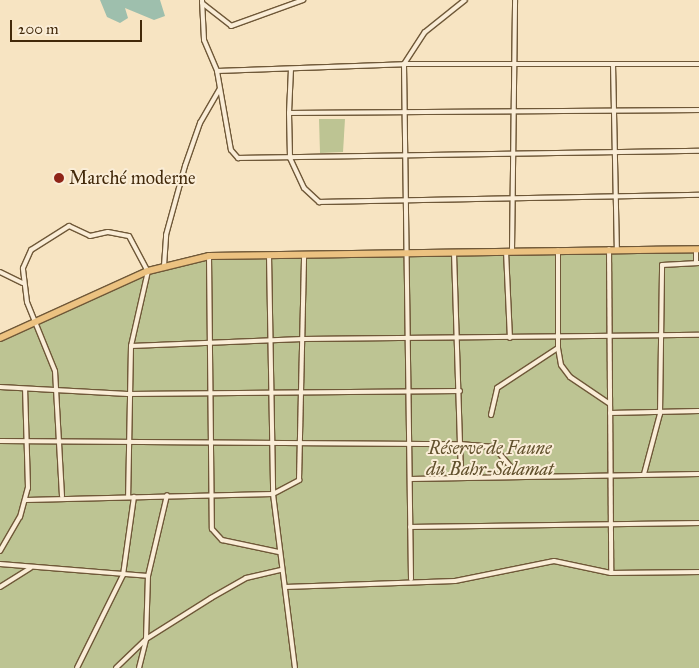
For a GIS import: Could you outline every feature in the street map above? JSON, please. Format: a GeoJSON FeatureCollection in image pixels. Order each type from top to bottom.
{"type":"FeatureCollection","features":[{"type":"Feature","properties":{"kind":"main road"},"geometry":{"type":"LineString","coordinates":[[0,338],[148,271],[209,256],[609,248],[698,249]]}},
{"type":"Feature","properties":{"kind":"street"},"geometry":{"type":"LineString","coordinates":[[202,2],[231,26],[303,0]]}},
{"type":"Feature","properties":{"kind":"street"},"geometry":{"type":"LineString","coordinates":[[411,580],[409,252],[404,64],[425,32],[466,0]]}},
{"type":"Feature","properties":{"kind":"street"},"geometry":{"type":"LineString","coordinates":[[510,338],[509,251],[514,198],[511,110],[515,0]]}},
{"type":"Feature","properties":{"kind":"street"},"geometry":{"type":"LineString","coordinates":[[202,2],[204,40],[217,71],[235,156],[290,158],[699,151]]}},
{"type":"Feature","properties":{"kind":"street"},"geometry":{"type":"LineString","coordinates":[[217,71],[404,64],[699,64]]}},
{"type":"Feature","properties":{"kind":"street"},"geometry":{"type":"LineString","coordinates":[[613,64],[613,152],[617,248]]}},
{"type":"Feature","properties":{"kind":"street"},"geometry":{"type":"LineString","coordinates":[[291,69],[289,113],[290,158],[304,188],[319,202],[699,195]]}},
{"type":"Feature","properties":{"kind":"street"},"geometry":{"type":"LineString","coordinates":[[164,266],[166,235],[185,166],[200,123],[220,89]]}},
{"type":"Feature","properties":{"kind":"street"},"geometry":{"type":"LineString","coordinates":[[289,113],[614,109],[699,110]]}},
{"type":"Feature","properties":{"kind":"street"},"geometry":{"type":"LineString","coordinates":[[62,496],[58,390],[53,361],[33,323],[23,283],[26,255],[69,226],[90,236],[118,232],[129,236],[148,271],[131,346],[128,394],[128,496]]}},
{"type":"Feature","properties":{"kind":"street"},"geometry":{"type":"LineString","coordinates":[[609,248],[608,338],[612,474],[611,573]]}},
{"type":"Feature","properties":{"kind":"street"},"geometry":{"type":"LineString","coordinates":[[644,474],[660,414],[662,265],[698,263],[698,249]]}},
{"type":"Feature","properties":{"kind":"street"},"geometry":{"type":"LineString","coordinates":[[558,250],[560,336],[558,348],[561,366],[590,395],[610,404]]}},
{"type":"Feature","properties":{"kind":"street"},"geometry":{"type":"LineString","coordinates":[[454,251],[459,339],[461,478]]}},
{"type":"Feature","properties":{"kind":"street"},"geometry":{"type":"LineString","coordinates":[[26,500],[62,496],[134,497],[273,494],[302,478],[304,254]]}},
{"type":"Feature","properties":{"kind":"street"},"geometry":{"type":"LineString","coordinates":[[269,255],[272,340],[273,494],[295,668]]}},
{"type":"Feature","properties":{"kind":"street"},"geometry":{"type":"LineString","coordinates":[[209,256],[212,494],[215,536],[279,552]]}},
{"type":"Feature","properties":{"kind":"street"},"geometry":{"type":"LineString","coordinates":[[0,272],[23,283]]}},
{"type":"Feature","properties":{"kind":"street"},"geometry":{"type":"LineString","coordinates":[[131,346],[303,339],[410,340],[560,336],[661,338],[699,335]]}},
{"type":"Feature","properties":{"kind":"street"},"geometry":{"type":"LineString","coordinates":[[491,415],[497,388],[558,348]]}},
{"type":"Feature","properties":{"kind":"street"},"geometry":{"type":"LineString","coordinates":[[0,387],[128,394],[460,391]]}},
{"type":"Feature","properties":{"kind":"street"},"geometry":{"type":"LineString","coordinates":[[0,550],[26,500],[27,443],[25,389]]}},
{"type":"Feature","properties":{"kind":"street"},"geometry":{"type":"LineString","coordinates":[[610,413],[660,414],[699,411]]}},
{"type":"Feature","properties":{"kind":"street"},"geometry":{"type":"LineString","coordinates":[[0,441],[59,445],[272,442],[460,444],[494,448],[518,476]]}},
{"type":"Feature","properties":{"kind":"street"},"geometry":{"type":"LineString","coordinates":[[410,479],[612,474],[699,474]]}},
{"type":"Feature","properties":{"kind":"street"},"geometry":{"type":"LineString","coordinates":[[139,668],[146,639],[148,576],[167,495]]}},
{"type":"Feature","properties":{"kind":"street"},"geometry":{"type":"LineString","coordinates":[[77,668],[123,575],[134,497]]}},
{"type":"Feature","properties":{"kind":"street"},"geometry":{"type":"LineString","coordinates":[[410,527],[699,523]]}},
{"type":"Feature","properties":{"kind":"street"},"geometry":{"type":"LineString","coordinates":[[284,587],[411,580],[455,581],[554,561],[611,573],[699,572]]}},
{"type":"Feature","properties":{"kind":"street"},"geometry":{"type":"LineString","coordinates":[[0,564],[148,576]]}},
{"type":"Feature","properties":{"kind":"street"},"geometry":{"type":"LineString","coordinates":[[0,587],[30,567]]}},
{"type":"Feature","properties":{"kind":"street"},"geometry":{"type":"LineString","coordinates":[[116,668],[146,639],[237,583],[282,570]]}},
{"type":"Feature","properties":{"kind":"green space"},"geometry":{"type":"Polygon","coordinates":[[[319,119],[345,119],[343,152],[320,153],[319,119]]]}},
{"type":"Feature","properties":{"kind":"green space","name":"Réserve de Faune du Bahr-Salamat"},"geometry":{"type":"Polygon","coordinates":[[[699,249],[699,668],[0,668],[0,338],[106,288],[193,258],[699,249]]]}},
{"type":"Feature","properties":{"kind":"shaded area"},"geometry":{"type":"Polygon","coordinates":[[[100,0],[160,0],[165,16],[154,20],[125,8],[128,18],[120,23],[107,17],[100,0]]]}},
{"type":"Feature","properties":{"kind":"place","name":"Marché moderne"},"geometry":{"type":"Point","coordinates":[59,178]}}]}
